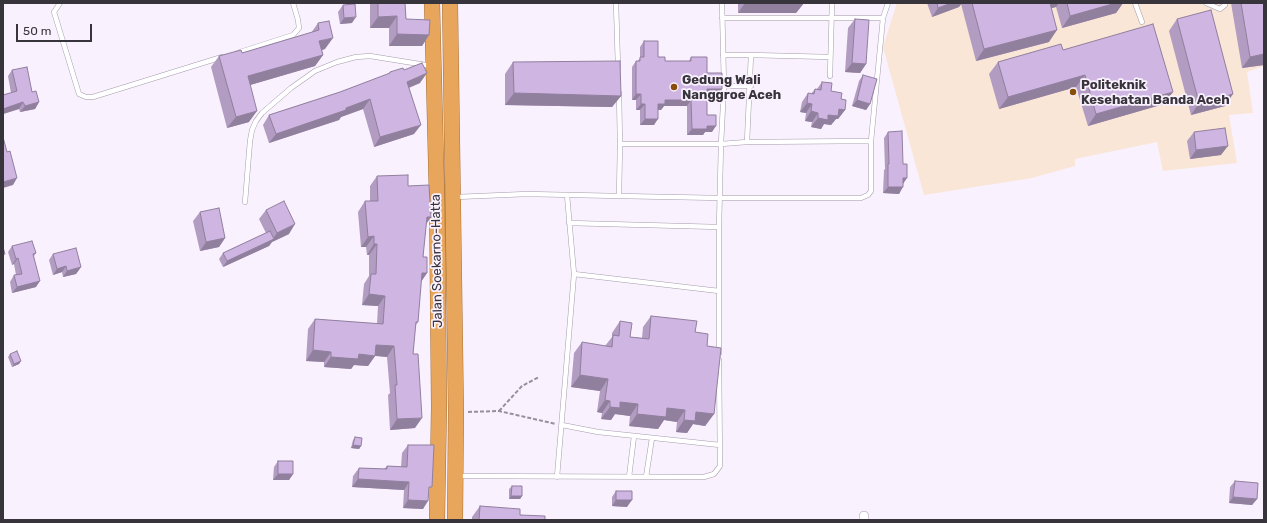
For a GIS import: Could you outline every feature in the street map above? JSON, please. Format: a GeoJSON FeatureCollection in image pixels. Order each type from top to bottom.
{"type":"FeatureCollection","features":[{"type":"Feature","properties":{"kind":"highway","name":"Jalan Soekarno-Hatta"},"geometry":{"type":"LineString","coordinates":[[432,3],[437,202],[439,407],[437,520]]}},
{"type":"Feature","properties":{"kind":"highway","name":"Jalan Soekarno-Hatta"},"geometry":{"type":"LineString","coordinates":[[450,3],[456,412],[455,520]]}},
{"type":"Feature","properties":{"kind":"lane"},"geometry":{"type":"LineString","coordinates":[[60,3],[54,12],[79,94],[86,97],[93,97],[226,56]]}},
{"type":"Feature","properties":{"kind":"lane"},"geometry":{"type":"LineString","coordinates":[[234,54],[293,35],[299,28],[294,3]]}},
{"type":"Feature","properties":{"kind":"lane"},"geometry":{"type":"LineString","coordinates":[[616,3],[618,69]]}},
{"type":"Feature","properties":{"kind":"lane"},"geometry":{"type":"LineString","coordinates":[[456,476],[697,478],[714,474],[720,466],[718,291],[721,144],[724,86],[722,3]]}},
{"type":"Feature","properties":{"kind":"lane"},"geometry":{"type":"LineString","coordinates":[[830,76],[832,3]]}},
{"type":"Feature","properties":{"kind":"lane"},"geometry":{"type":"LineString","coordinates":[[453,197],[527,194],[720,198],[861,198],[868,195],[871,191],[871,141],[883,18],[888,3]]}},
{"type":"Feature","properties":{"kind":"lane"},"geometry":{"type":"LineString","coordinates":[[1135,3],[1142,22]]}},
{"type":"Feature","properties":{"kind":"lane"},"geometry":{"type":"LineString","coordinates":[[1206,3],[1220,9],[1225,5],[1225,3]]}},
{"type":"Feature","properties":{"kind":"lane"},"geometry":{"type":"LineString","coordinates":[[722,18],[883,18]]}},
{"type":"Feature","properties":{"kind":"lane"},"geometry":{"type":"LineString","coordinates":[[723,55],[830,57]]}},
{"type":"Feature","properties":{"kind":"lane"},"geometry":{"type":"LineString","coordinates":[[747,142],[751,86],[751,55]]}},
{"type":"Feature","properties":{"kind":"lane"},"geometry":{"type":"LineString","coordinates":[[245,202],[252,130],[262,113],[291,88],[315,71],[337,62],[356,57],[370,56],[434,66]]}},
{"type":"Feature","properties":{"kind":"lane"},"geometry":{"type":"LineString","coordinates":[[619,84],[619,196]]}},
{"type":"Feature","properties":{"kind":"lane"},"geometry":{"type":"LineString","coordinates":[[724,86],[751,86]]}},
{"type":"Feature","properties":{"kind":"lane"},"geometry":{"type":"LineString","coordinates":[[620,144],[721,144],[747,142],[871,141]]}},
{"type":"Feature","properties":{"kind":"lane"},"geometry":{"type":"LineString","coordinates":[[557,478],[574,274],[567,195]]}},
{"type":"Feature","properties":{"kind":"lane"},"geometry":{"type":"LineString","coordinates":[[570,223],[719,227]]}},
{"type":"Feature","properties":{"kind":"lane"},"geometry":{"type":"LineString","coordinates":[[574,274],[718,291]]}},
{"type":"Feature","properties":{"kind":"lane"},"geometry":{"type":"LineString","coordinates":[[562,425],[598,432],[720,445]]}},
{"type":"Feature","properties":{"kind":"lane"},"geometry":{"type":"LineString","coordinates":[[629,477],[634,436]]}},
{"type":"Feature","properties":{"kind":"lane"},"geometry":{"type":"LineString","coordinates":[[646,477],[652,438]]}},
{"type":"Feature","properties":{"kind":"path"},"geometry":{"type":"LineString","coordinates":[[499,411],[522,386],[539,377]]}},
{"type":"Feature","properties":{"kind":"path"},"geometry":{"type":"LineString","coordinates":[[456,412],[499,411],[562,425]]}},
{"type":"Feature","properties":{"kind":"shaded area","name":"Politeknik Kesehatan Banda Aceh"},"geometry":{"type":"Polygon","coordinates":[[[897,3],[1264,3],[1264,66],[1247,72],[1253,113],[1229,115],[1237,163],[1163,171],[1157,142],[1075,159],[1075,166],[1032,178],[924,195],[883,47],[897,3]]]}},
{"type":"Feature","properties":{"kind":"building"},"geometry":{"type":"Polygon","coordinates":[[[378,3],[405,3],[406,19],[430,20],[429,35],[397,34],[397,16],[378,17],[378,3]]]}},
{"type":"Feature","properties":{"kind":"building"},"geometry":{"type":"Polygon","coordinates":[[[937,3],[951,3],[938,8],[937,3]]]}},
{"type":"Feature","properties":{"kind":"building"},"geometry":{"type":"Polygon","coordinates":[[[972,3],[1050,3],[1057,30],[984,49],[972,3]]]}},
{"type":"Feature","properties":{"kind":"building"},"geometry":{"type":"Polygon","coordinates":[[[1067,3],[1116,3],[1070,16],[1067,3]]]}},
{"type":"Feature","properties":{"kind":"building"},"geometry":{"type":"Polygon","coordinates":[[[1241,3],[1264,3],[1264,54],[1250,57],[1241,3]]]}},
{"type":"Feature","properties":{"kind":"building"},"geometry":{"type":"Polygon","coordinates":[[[355,4],[356,17],[344,18],[343,5],[355,4]]]}},
{"type":"Feature","properties":{"kind":"building"},"geometry":{"type":"Polygon","coordinates":[[[1211,10],[1233,94],[1199,103],[1177,19],[1211,10]]]}},
{"type":"Feature","properties":{"kind":"building"},"geometry":{"type":"Polygon","coordinates":[[[855,19],[869,20],[866,64],[852,63],[855,19]]]}},
{"type":"Feature","properties":{"kind":"building"},"geometry":{"type":"Polygon","coordinates":[[[329,21],[333,38],[319,41],[323,55],[248,76],[257,111],[236,117],[219,56],[241,50],[242,53],[319,30],[318,23],[329,21]]]}},
{"type":"Feature","properties":{"kind":"building"},"geometry":{"type":"Polygon","coordinates":[[[1153,24],[1173,92],[1096,114],[1085,75],[1008,97],[998,62],[1061,44],[1063,50],[1153,24]]]}},
{"type":"Feature","properties":{"kind":"building","name":"Gedung Wali Nanggroe Aceh"},"geometry":{"type":"Polygon","coordinates":[[[644,41],[658,41],[658,57],[665,57],[665,61],[691,61],[691,57],[707,57],[707,73],[722,73],[722,89],[707,89],[707,115],[716,115],[716,126],[707,126],[707,129],[692,129],[691,100],[665,100],[665,104],[658,104],[658,119],[645,119],[645,104],[641,104],[641,94],[636,94],[636,61],[640,61],[640,57],[644,57],[644,41]]]}},
{"type":"Feature","properties":{"kind":"building"},"geometry":{"type":"Polygon","coordinates":[[[620,61],[621,96],[514,93],[513,62],[620,61]]]}},
{"type":"Feature","properties":{"kind":"building"},"geometry":{"type":"Polygon","coordinates":[[[422,63],[427,73],[407,82],[421,125],[380,137],[370,99],[346,108],[346,110],[276,134],[269,115],[340,92],[390,72],[403,68],[404,70],[422,63]]]}},
{"type":"Feature","properties":{"kind":"building"},"geometry":{"type":"Polygon","coordinates":[[[27,67],[32,92],[36,91],[39,102],[25,106],[23,102],[3,109],[3,95],[17,91],[12,70],[27,67]]]}},
{"type":"Feature","properties":{"kind":"building"},"geometry":{"type":"Polygon","coordinates":[[[863,75],[877,79],[870,104],[857,100],[863,75]]]}},
{"type":"Feature","properties":{"kind":"building"},"geometry":{"type":"Polygon","coordinates":[[[822,82],[832,83],[831,91],[842,93],[841,99],[846,100],[845,110],[839,109],[838,116],[828,115],[828,120],[818,118],[818,113],[811,111],[812,104],[807,103],[808,93],[814,94],[815,89],[821,90],[822,82]]]}},
{"type":"Feature","properties":{"kind":"building"},"geometry":{"type":"Polygon","coordinates":[[[1225,128],[1228,146],[1196,150],[1194,132],[1225,128]]]}},
{"type":"Feature","properties":{"kind":"building"},"geometry":{"type":"Polygon","coordinates":[[[902,131],[903,164],[907,164],[907,178],[903,178],[903,187],[888,187],[888,132],[902,131]]]}},
{"type":"Feature","properties":{"kind":"building"},"geometry":{"type":"Polygon","coordinates":[[[3,137],[7,152],[10,151],[17,178],[3,182],[3,137]]]}},
{"type":"Feature","properties":{"kind":"building"},"geometry":{"type":"Polygon","coordinates":[[[408,175],[408,186],[429,185],[431,217],[427,217],[423,257],[427,257],[427,273],[422,273],[418,322],[416,322],[413,354],[418,354],[422,418],[397,419],[395,385],[397,385],[394,346],[376,345],[375,356],[359,354],[358,359],[331,357],[331,352],[313,350],[315,319],[383,324],[385,296],[369,294],[371,274],[376,274],[377,244],[374,244],[374,236],[368,237],[365,201],[378,201],[377,176],[408,175]]]}},
{"type":"Feature","properties":{"kind":"building"},"geometry":{"type":"Polygon","coordinates":[[[284,201],[295,224],[277,233],[266,210],[284,201]]]}},
{"type":"Feature","properties":{"kind":"building"},"geometry":{"type":"Polygon","coordinates":[[[219,208],[225,238],[206,242],[200,212],[219,208]]]}},
{"type":"Feature","properties":{"kind":"building"},"geometry":{"type":"Polygon","coordinates":[[[270,231],[274,239],[227,261],[223,253],[270,231]]]}},
{"type":"Feature","properties":{"kind":"building"},"geometry":{"type":"Polygon","coordinates":[[[32,241],[36,253],[33,254],[40,281],[17,287],[14,275],[22,274],[18,258],[16,259],[12,246],[32,241]]]}},
{"type":"Feature","properties":{"kind":"building"},"geometry":{"type":"Polygon","coordinates":[[[76,248],[81,267],[67,271],[66,266],[57,269],[53,254],[76,248]]]}},
{"type":"Feature","properties":{"kind":"building"},"geometry":{"type":"Polygon","coordinates":[[[651,316],[697,321],[695,332],[708,334],[707,346],[721,348],[714,414],[696,412],[695,421],[684,420],[685,410],[667,408],[666,417],[637,414],[638,404],[620,402],[620,408],[610,407],[610,401],[605,400],[608,379],[580,375],[582,342],[612,347],[613,335],[619,336],[620,321],[632,323],[630,337],[649,339],[651,316]]]}},
{"type":"Feature","properties":{"kind":"building"},"geometry":{"type":"Polygon","coordinates":[[[17,351],[21,361],[14,364],[10,354],[17,351]]]}},
{"type":"Feature","properties":{"kind":"building"},"geometry":{"type":"Polygon","coordinates":[[[355,437],[362,438],[361,446],[353,445],[355,437]]]}},
{"type":"Feature","properties":{"kind":"building"},"geometry":{"type":"Polygon","coordinates":[[[408,445],[434,445],[432,487],[429,487],[428,501],[408,500],[409,482],[358,479],[359,468],[387,469],[387,466],[407,467],[408,445]]]}},
{"type":"Feature","properties":{"kind":"building"},"geometry":{"type":"Polygon","coordinates":[[[278,461],[293,461],[293,474],[278,474],[278,461]]]}},
{"type":"Feature","properties":{"kind":"building"},"geometry":{"type":"Polygon","coordinates":[[[1235,481],[1258,483],[1257,499],[1233,497],[1235,481]]]}},
{"type":"Feature","properties":{"kind":"building"},"geometry":{"type":"Polygon","coordinates":[[[512,486],[522,486],[522,496],[511,496],[512,486]]]}},
{"type":"Feature","properties":{"kind":"building"},"geometry":{"type":"Polygon","coordinates":[[[616,491],[632,491],[632,500],[616,500],[616,491]]]}},
{"type":"Feature","properties":{"kind":"building"},"geometry":{"type":"Polygon","coordinates":[[[480,506],[520,509],[520,515],[545,516],[545,520],[479,520],[480,506]]]}},
{"type":"Feature","properties":{"kind":"place","name":"Gedung Wali Nanggroe Aceh"},"geometry":{"type":"Point","coordinates":[674,87]}},
{"type":"Feature","properties":{"kind":"place","name":"Politeknik Kesehatan Banda Aceh"},"geometry":{"type":"Point","coordinates":[1073,92]}}]}
